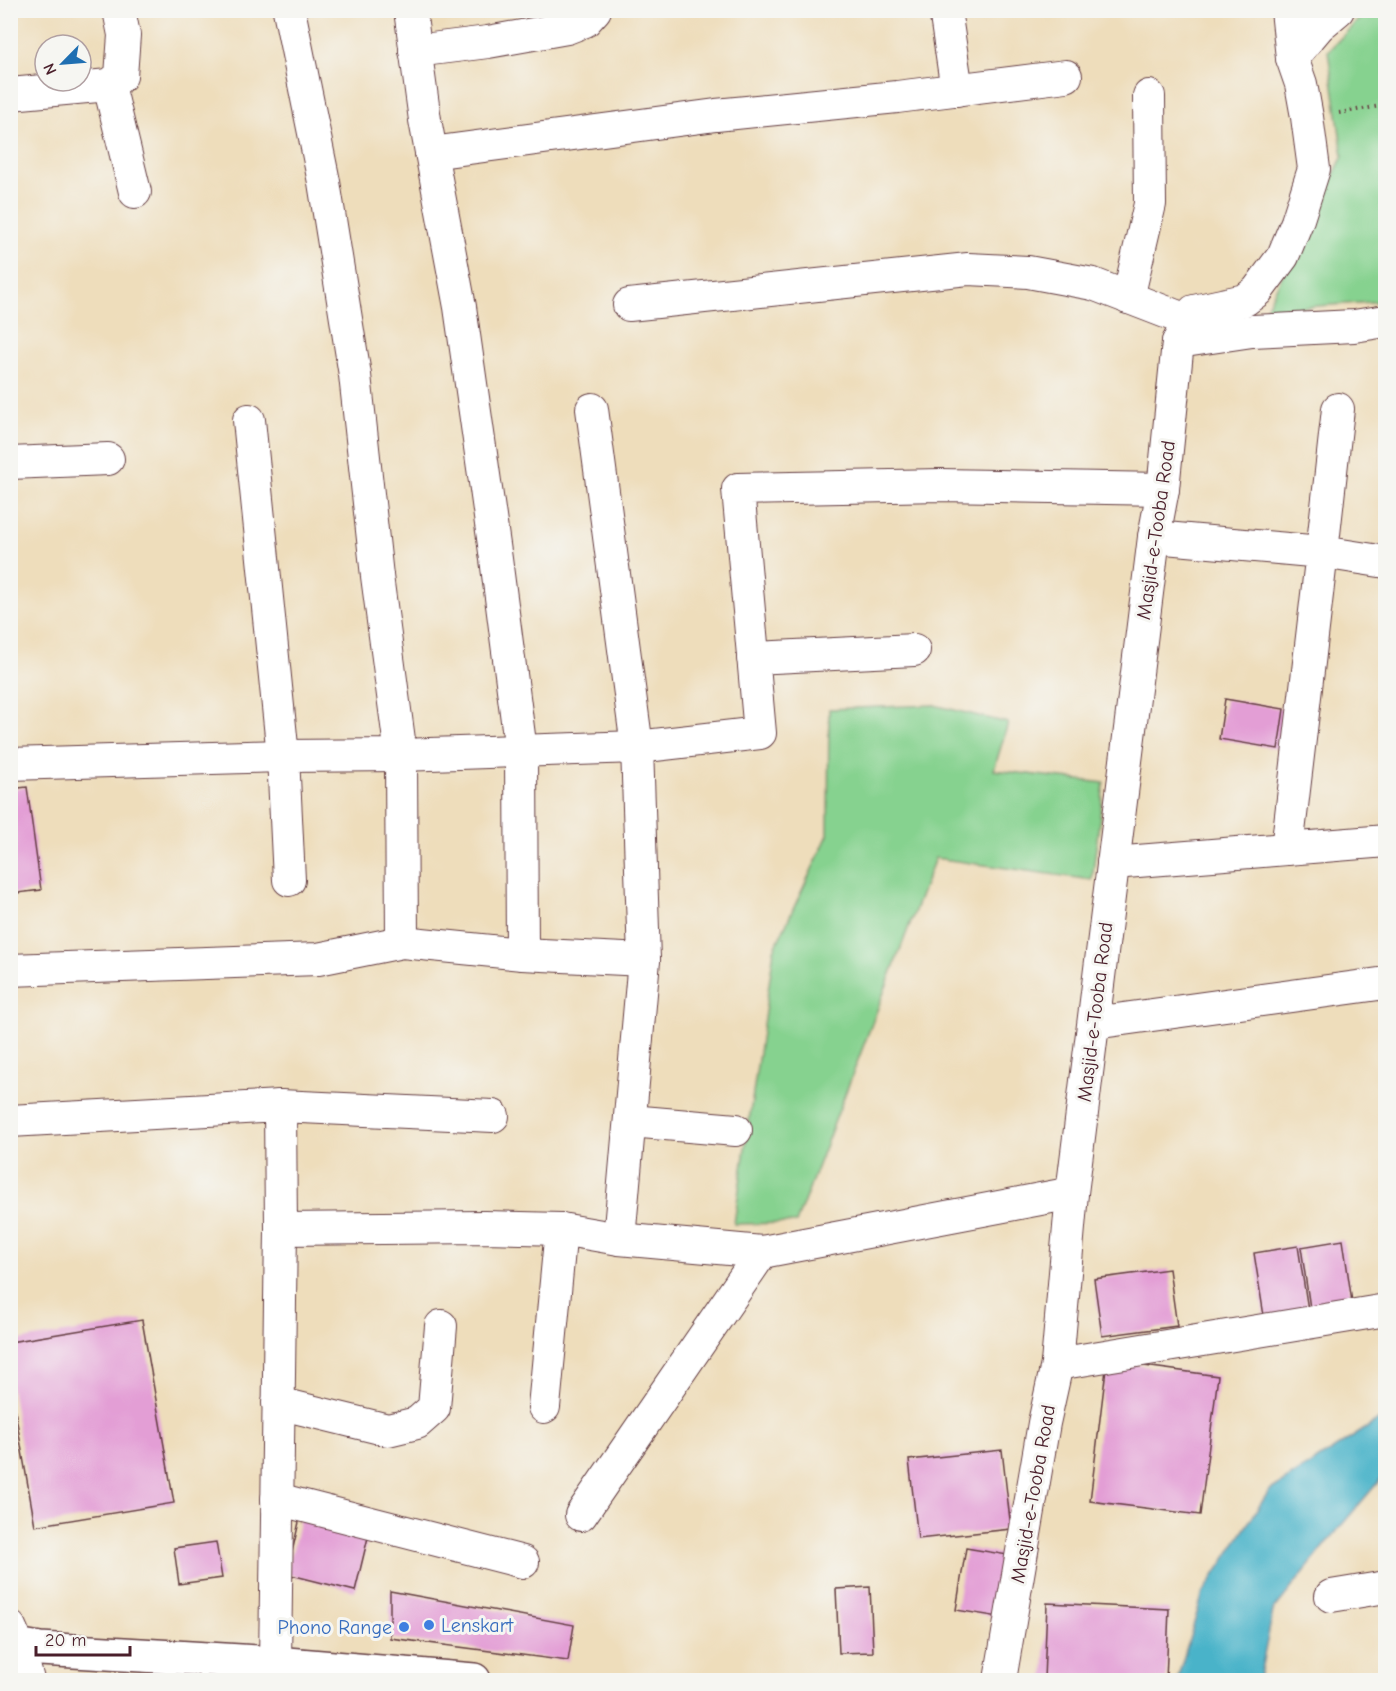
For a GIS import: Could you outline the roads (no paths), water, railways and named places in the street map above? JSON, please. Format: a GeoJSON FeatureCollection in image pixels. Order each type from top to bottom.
{"type":"FeatureCollection","features":[{"type":"Feature","properties":{"kind":"main road"},"geometry":{"type":"LineString","coordinates":[[13,1639],[40,1649],[275,1663],[474,1680]]}},
{"type":"Feature","properties":{"kind":"street"},"geometry":{"type":"LineString","coordinates":[[10,94],[109,85],[121,75],[124,34],[119,10]]}},
{"type":"Feature","properties":{"kind":"street"},"geometry":{"type":"LineString","coordinates":[[289,10],[324,182],[355,375],[377,576],[402,755],[402,942]]}},
{"type":"Feature","properties":{"kind":"street"},"geometry":{"type":"LineString","coordinates":[[410,10],[431,153],[459,307],[521,751],[522,954]]}},
{"type":"Feature","properties":{"kind":"street"},"geometry":{"type":"LineString","coordinates":[[415,51],[488,42],[567,28],[585,21],[595,10]]}},
{"type":"Feature","properties":{"kind":"street"},"geometry":{"type":"LineString","coordinates":[[945,10],[957,90]]}},
{"type":"Feature","properties":{"kind":"street"},"geometry":{"type":"LineString","coordinates":[[1184,332],[1194,311],[1245,300],[1257,291],[1283,256],[1298,222],[1314,170],[1301,84],[1292,58],[1287,10]]}},
{"type":"Feature","properties":{"kind":"street"},"geometry":{"type":"LineString","coordinates":[[1292,58],[1319,26],[1338,10]]}},
{"type":"Feature","properties":{"kind":"street"},"geometry":{"type":"LineString","coordinates":[[431,153],[716,115],[957,90],[1066,76]]}},
{"type":"Feature","properties":{"kind":"street"},"geometry":{"type":"LineString","coordinates":[[109,85],[135,192]]}},
{"type":"Feature","properties":{"kind":"street"},"geometry":{"type":"LineString","coordinates":[[1128,298],[1150,204],[1149,96]]}},
{"type":"Feature","properties":{"kind":"street"},"geometry":{"type":"LineString","coordinates":[[629,305],[968,269],[1028,272],[1093,284],[1128,298],[1184,332],[1354,326],[1386,321]]}},
{"type":"Feature","properties":{"kind":"street","name":"Masjid-e-Tooba Road"},"geometry":{"type":"LineString","coordinates":[[1000,1680],[1044,1423],[1057,1364],[1072,1193],[1154,537],[1184,332]]}},
{"type":"Feature","properties":{"kind":"street"},"geometry":{"type":"LineString","coordinates":[[1287,849],[1338,408]]}},
{"type":"Feature","properties":{"kind":"street"},"geometry":{"type":"LineString","coordinates":[[592,409],[638,747],[644,960],[619,1239]]}},
{"type":"Feature","properties":{"kind":"street"},"geometry":{"type":"LineString","coordinates":[[249,420],[283,756],[290,880]]}},
{"type":"Feature","properties":{"kind":"street"},"geometry":{"type":"LineString","coordinates":[[10,463],[108,459]]}},
{"type":"Feature","properties":{"kind":"street"},"geometry":{"type":"LineString","coordinates":[[10,764],[638,747],[760,733],[738,489],[941,485],[1162,489]]}},
{"type":"Feature","properties":{"kind":"street"},"geometry":{"type":"LineString","coordinates":[[1154,537],[1322,552],[1386,562]]}},
{"type":"Feature","properties":{"kind":"street"},"geometry":{"type":"LineString","coordinates":[[753,658],[914,650]]}},
{"type":"Feature","properties":{"kind":"street"},"geometry":{"type":"LineString","coordinates":[[1113,863],[1386,841]]}},
{"type":"Feature","properties":{"kind":"street"},"geometry":{"type":"LineString","coordinates":[[10,970],[318,959],[402,942],[522,954],[644,960]]}},
{"type":"Feature","properties":{"kind":"street"},"geometry":{"type":"LineString","coordinates":[[1094,1023],[1386,983]]}},
{"type":"Feature","properties":{"kind":"street"},"geometry":{"type":"LineString","coordinates":[[275,1663],[281,1229],[280,1106]]}},
{"type":"Feature","properties":{"kind":"street"},"geometry":{"type":"LineString","coordinates":[[10,1121],[280,1106],[493,1116]]}},
{"type":"Feature","properties":{"kind":"street"},"geometry":{"type":"LineString","coordinates":[[630,1121],[735,1130]]}},
{"type":"Feature","properties":{"kind":"street"},"geometry":{"type":"LineString","coordinates":[[281,1229],[484,1227],[561,1229],[619,1239],[762,1252],[1072,1193]]}},
{"type":"Feature","properties":{"kind":"street"},"geometry":{"type":"LineString","coordinates":[[544,1407],[561,1229]]}},
{"type":"Feature","properties":{"kind":"street"},"geometry":{"type":"LineString","coordinates":[[581,1515],[762,1252]]}},
{"type":"Feature","properties":{"kind":"street"},"geometry":{"type":"LineString","coordinates":[[1057,1364],[1386,1310]]}},
{"type":"Feature","properties":{"kind":"street"},"geometry":{"type":"LineString","coordinates":[[278,1403],[388,1430],[417,1423],[434,1408],[441,1326]]}},
{"type":"Feature","properties":{"kind":"street"},"geometry":{"type":"LineString","coordinates":[[277,1499],[523,1562]]}},
{"type":"Feature","properties":{"kind":"street"},"geometry":{"type":"LineString","coordinates":[[1331,1596],[1386,1587]]}},
{"type":"Feature","properties":{"kind":"street"},"geometry":{"type":"LineString","coordinates":[[13,1639],[28,1680]]}},
{"type":"Feature","properties":{"kind":"water"},"geometry":{"type":"Polygon","coordinates":[[[1385,1416],[1385,1474],[1273,1611],[1259,1680],[1177,1680],[1203,1593],[1269,1491],[1385,1416]]]}},
{"type":"Feature","properties":{"kind":"place","name":"Lenskart"},"geometry":{"type":"Point","coordinates":[429,1625]}},
{"type":"Feature","properties":{"kind":"place","name":"Phono Range"},"geometry":{"type":"Point","coordinates":[404,1627]}}]}
